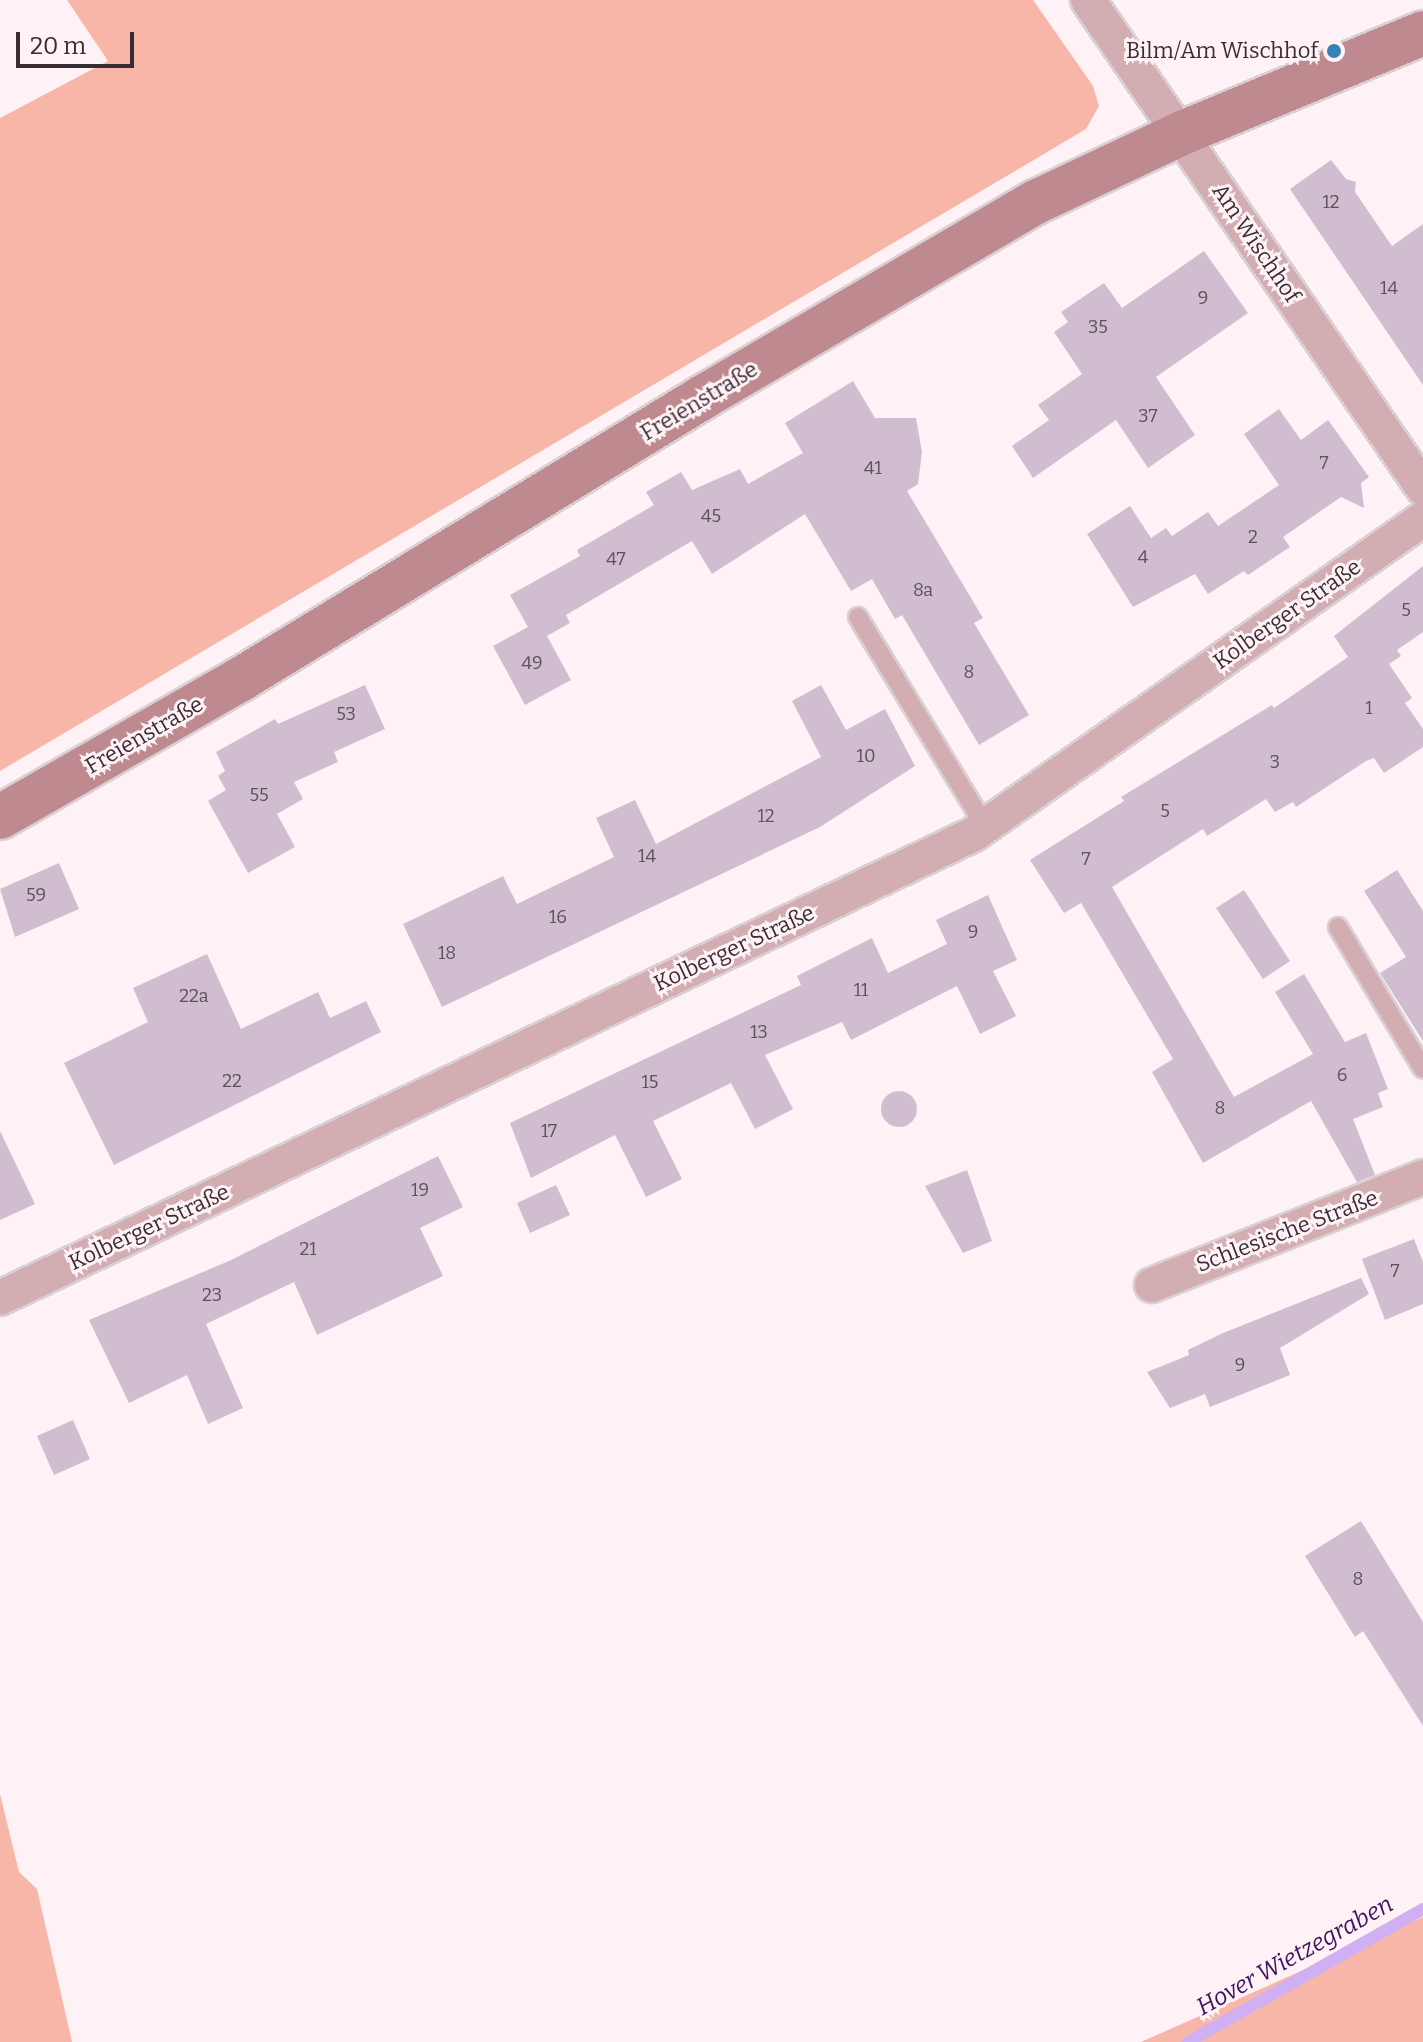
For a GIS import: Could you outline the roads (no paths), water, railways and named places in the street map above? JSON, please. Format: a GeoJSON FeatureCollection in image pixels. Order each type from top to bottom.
{"type":"FeatureCollection","features":[{"type":"Feature","properties":{"kind":"street","name":"Am Wischhof"},"geometry":{"type":"LineString","coordinates":[[1088,0],[1423,488]]}},
{"type":"Feature","properties":{"kind":"street","name":"Freienstraße"},"geometry":{"type":"LineString","coordinates":[[0,817],[241,679],[705,396],[1036,202],[1182,133],[1423,33]]}},
{"type":"Feature","properties":{"kind":"street","name":"Kolberger Straße"},"geometry":{"type":"LineString","coordinates":[[0,1298],[985,826],[1423,519]]}},
{"type":"Feature","properties":{"kind":"street","name":"Schlesische Straße"},"geometry":{"type":"LineString","coordinates":[[1152,1285],[1423,1177]]}},
{"type":"Feature","properties":{"kind":"lane"},"geometry":{"type":"LineString","coordinates":[[858,617],[985,826]]}},
{"type":"Feature","properties":{"kind":"lane"},"geometry":{"type":"LineString","coordinates":[[1338,927],[1423,1069]]}},
{"type":"Feature","properties":{"kind":"waterway","name":"Hover Wietzegraben"},"geometry":{"type":"LineString","coordinates":[[1188,2042],[1423,1909]]}},
{"type":"Feature","properties":{"kind":"place","name":"Bilm/Am Wischhof"},"geometry":{"type":"Point","coordinates":[1334,51]}}]}
